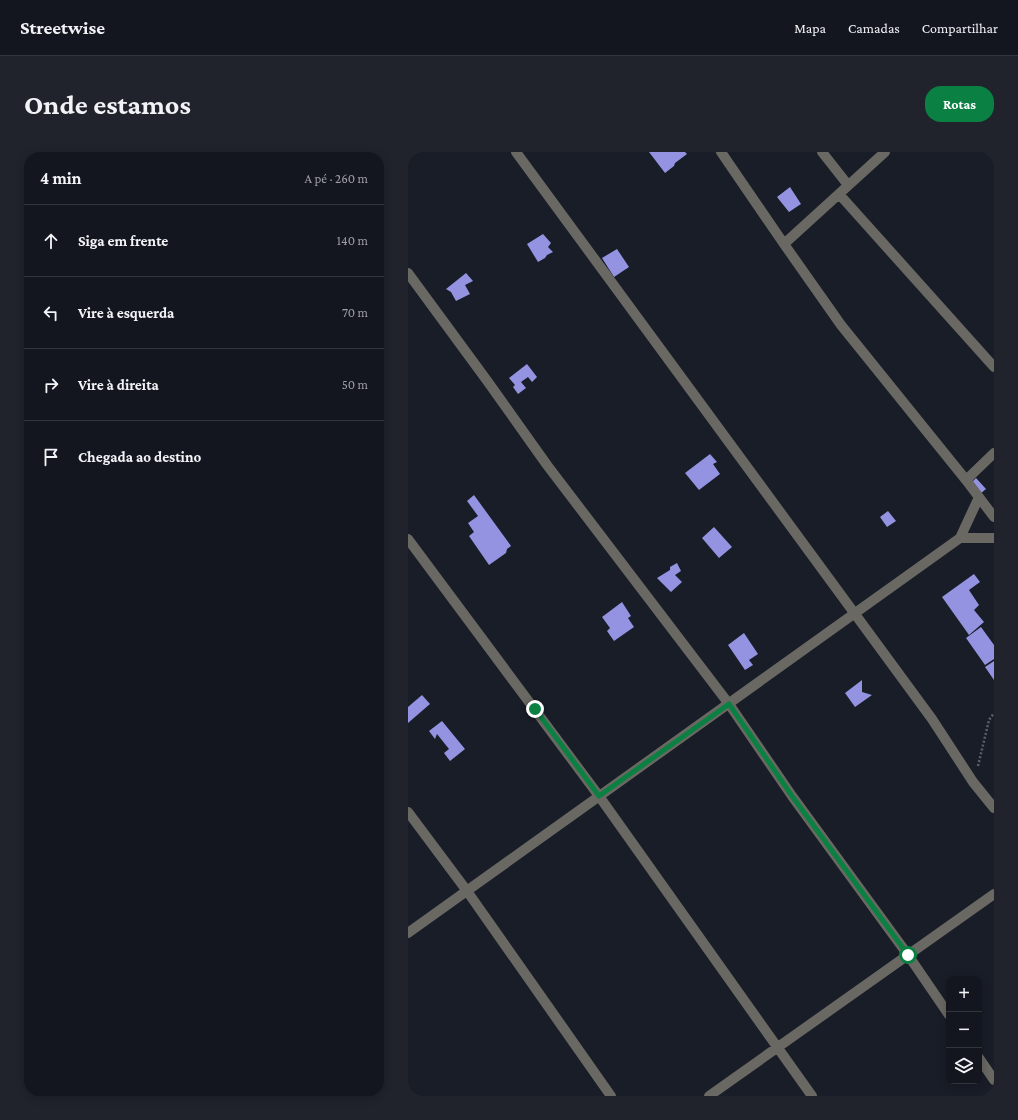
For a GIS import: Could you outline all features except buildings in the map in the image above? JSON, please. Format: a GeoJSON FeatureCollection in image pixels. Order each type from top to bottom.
{"type":"FeatureCollection","features":[{"type":"Feature","properties":{"kind":"street"},"geometry":{"type":"LineString","coordinates":[[516,152],[932,719],[973,782],[994,808]]}},
{"type":"Feature","properties":{"kind":"street"},"geometry":{"type":"LineString","coordinates":[[721,152],[841,325],[994,517]]}},
{"type":"Feature","properties":{"kind":"street"},"geometry":{"type":"LineString","coordinates":[[822,152],[848,185]]}},
{"type":"Feature","properties":{"kind":"street"},"geometry":{"type":"LineString","coordinates":[[784,244],[885,152]]}},
{"type":"Feature","properties":{"kind":"street"},"geometry":{"type":"LineString","coordinates":[[839,194],[994,367]]}},
{"type":"Feature","properties":{"kind":"street"},"geometry":{"type":"LineString","coordinates":[[408,273],[547,465],[729,704],[792,796],[908,955],[947,1012]]}},
{"type":"Feature","properties":{"kind":"street"},"geometry":{"type":"LineString","coordinates":[[966,480],[994,453]]}},
{"type":"Feature","properties":{"kind":"street"},"geometry":{"type":"LineString","coordinates":[[408,933],[960,538],[979,497]]}},
{"type":"Feature","properties":{"kind":"street"},"geometry":{"type":"LineString","coordinates":[[960,538],[994,538]]}},
{"type":"Feature","properties":{"kind":"street"},"geometry":{"type":"LineString","coordinates":[[408,539],[599,796],[812,1096]]}},
{"type":"Feature","properties":{"kind":"street"},"geometry":{"type":"LineString","coordinates":[[408,812],[467,891],[611,1096]]}},
{"type":"Feature","properties":{"kind":"street"},"geometry":{"type":"LineString","coordinates":[[709,1096],[994,894]]}},
{"type":"Feature","properties":{"kind":"street"},"geometry":{"type":"LineString","coordinates":[[982,1062],[994,1080]]}},
{"type":"Feature","properties":{"kind":"path"},"geometry":{"type":"LineString","coordinates":[[973,782],[989,720],[994,713]]}},
{"type":"Feature","properties":{"kind":"route"},"geometry":{"type":"LineString","coordinates":[[535,709],[599,796],[729,704],[792,796],[908,955]]}}]}
